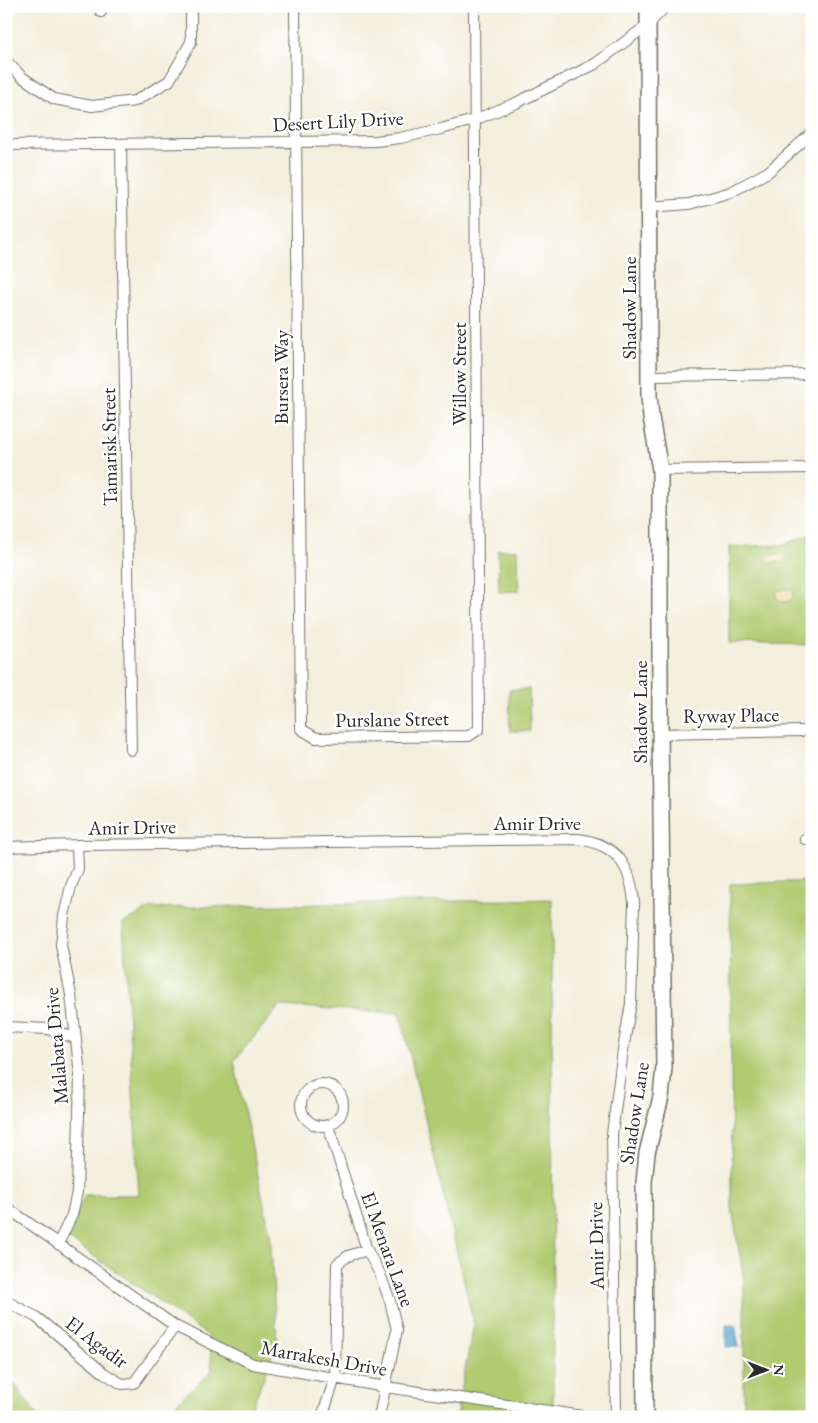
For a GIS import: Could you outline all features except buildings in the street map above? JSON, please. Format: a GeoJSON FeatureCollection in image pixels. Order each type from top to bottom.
{"type":"FeatureCollection","features":[{"type":"Feature","properties":{"kind":"street"},"geometry":{"type":"LineString","coordinates":[[6,61],[22,77],[54,99],[92,106],[135,101],[169,81],[191,42],[191,6]]}},
{"type":"Feature","properties":{"kind":"street","name":"Bursera Way"},"geometry":{"type":"LineString","coordinates":[[295,6],[301,729],[316,738]]}},
{"type":"Feature","properties":{"kind":"street","name":"Willow Street"},"geometry":{"type":"LineString","coordinates":[[469,736],[479,729],[474,6]]}},
{"type":"Feature","properties":{"kind":"street","name":"Shadow Lane"},"geometry":{"type":"LineString","coordinates":[[645,1417],[644,1182],[647,1154],[661,1097],[664,1067],[660,734],[660,470],[651,417],[649,376],[648,6]]}},
{"type":"Feature","properties":{"kind":"street","name":"Desert Lily Drive"},"geometry":{"type":"LineString","coordinates":[[6,145],[376,141],[400,138],[474,120],[595,64],[649,24],[666,6]]}},
{"type":"Feature","properties":{"kind":"street"},"geometry":{"type":"LineString","coordinates":[[649,207],[688,204],[731,192],[768,172],[812,133]]}},
{"type":"Feature","properties":{"kind":"street","name":"Tamarisk Street"},"geometry":{"type":"LineString","coordinates":[[121,145],[132,750]]}},
{"type":"Feature","properties":{"kind":"street"},"geometry":{"type":"LineString","coordinates":[[649,376],[812,374]]}},
{"type":"Feature","properties":{"kind":"street"},"geometry":{"type":"LineString","coordinates":[[660,470],[812,468]]}},
{"type":"Feature","properties":{"kind":"street","name":"Ryway Place"},"geometry":{"type":"LineString","coordinates":[[660,734],[802,732]]}},
{"type":"Feature","properties":{"kind":"street","name":"Purslane Street"},"geometry":{"type":"LineString","coordinates":[[316,738],[469,736]]}},
{"type":"Feature","properties":{"kind":"street","name":"Amir Drive"},"geometry":{"type":"LineString","coordinates":[[6,847],[578,839],[591,841],[610,849],[620,859],[630,877],[634,904],[631,1003],[612,1134],[616,1417]]}},
{"type":"Feature","properties":{"kind":"street","name":"Malabata Drive"},"geometry":{"type":"LineString","coordinates":[[58,1244],[72,1215],[77,1192],[80,1074],[71,995],[61,945],[66,908],[71,886],[78,869],[77,845]]}},
{"type":"Feature","properties":{"kind":"street"},"geometry":{"type":"LineString","coordinates":[[6,1027],[48,1029],[75,1038]]}},
{"type":"Feature","properties":{"kind":"street"},"geometry":{"type":"LineString","coordinates":[[326,1084],[333,1087],[342,1098],[342,1109],[339,1116],[328,1125],[312,1123],[306,1119],[302,1112],[301,1105],[304,1094],[315,1085],[326,1084]]}},
{"type":"Feature","properties":{"kind":"street","name":"El Menara Lane"},"geometry":{"type":"LineString","coordinates":[[328,1125],[367,1250],[380,1274],[390,1301],[397,1330],[379,1417]]}},
{"type":"Feature","properties":{"kind":"street","name":"Marrakesh Drive"},"geometry":{"type":"LineString","coordinates":[[6,1207],[176,1326],[253,1364],[386,1387],[589,1417]]}},
{"type":"Feature","properties":{"kind":"street"},"geometry":{"type":"LineString","coordinates":[[322,1417],[335,1378],[337,1264],[348,1256],[367,1250]]}},
{"type":"Feature","properties":{"kind":"street","name":"El Agadir"},"geometry":{"type":"LineString","coordinates":[[6,1302],[36,1317],[104,1373],[122,1384],[134,1382],[176,1326]]}},
{"type":"Feature","properties":{"kind":"green space"},"geometry":{"type":"Polygon","coordinates":[[[812,534],[812,645],[729,643],[729,547],[782,545],[812,534]]]}},
{"type":"Feature","properties":{"kind":"green space"},"geometry":{"type":"Polygon","coordinates":[[[498,550],[518,550],[519,591],[499,592],[498,550]]]}},
{"type":"Feature","properties":{"kind":"green space"},"geometry":{"type":"Polygon","coordinates":[[[529,689],[530,731],[510,731],[509,690],[529,689]]]}},
{"type":"Feature","properties":{"kind":"green space"},"geometry":{"type":"Polygon","coordinates":[[[812,881],[812,1417],[744,1417],[744,1280],[732,1209],[730,884],[812,881]]]}},
{"type":"Feature","properties":{"kind":"green space"},"geometry":{"type":"Polygon","coordinates":[[[552,899],[553,1417],[456,1417],[474,1324],[400,1013],[280,1006],[234,1061],[270,1233],[277,1341],[248,1417],[161,1417],[212,1371],[209,1336],[66,1237],[85,1195],[139,1195],[123,923],[151,908],[552,899]]]}},
{"type":"Feature","properties":{"kind":"green space"},"geometry":{"type":"Polygon","coordinates":[[[6,1372],[38,1417],[6,1417],[6,1372]]]}},
{"type":"Feature","properties":{"kind":"sand"},"geometry":{"type":"Polygon","coordinates":[[[770,554],[785,554],[788,558],[784,562],[770,563],[766,559],[770,554]]]}},
{"type":"Feature","properties":{"kind":"sand"},"geometry":{"type":"Polygon","coordinates":[[[786,589],[793,591],[793,597],[789,601],[782,602],[777,599],[776,594],[777,591],[786,589]]]}},
{"type":"Feature","properties":{"kind":"water"},"geometry":{"type":"Polygon","coordinates":[[[726,1325],[735,1325],[739,1347],[726,1347],[726,1325]]]}}]}
